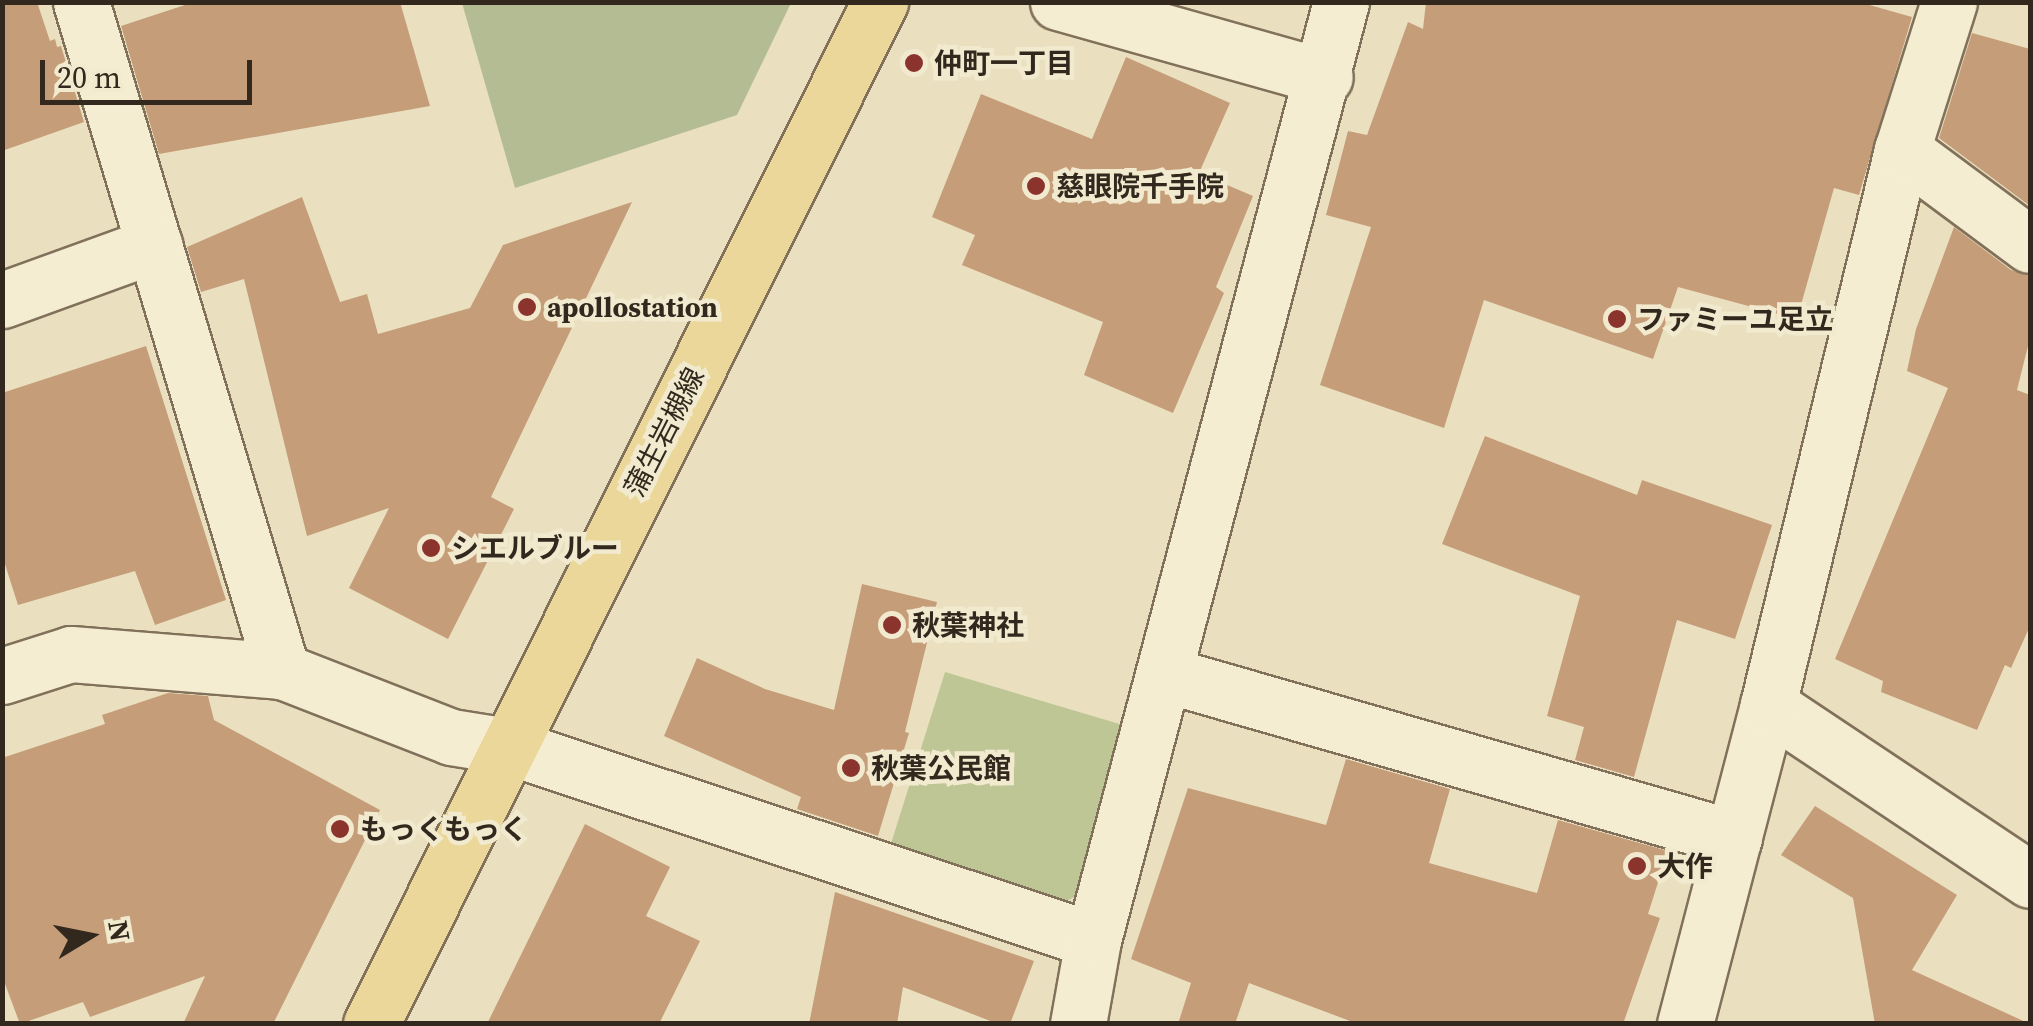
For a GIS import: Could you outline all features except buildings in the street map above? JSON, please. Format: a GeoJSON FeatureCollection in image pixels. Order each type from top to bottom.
{"type":"FeatureCollection","features":[{"type":"Feature","properties":{"kind":"main road","name":"蒲生岩槻線"},"geometry":{"type":"LineString","coordinates":[[371,1024],[880,2]]}},
{"type":"Feature","properties":{"kind":"street"},"geometry":{"type":"LineString","coordinates":[[81,2],[282,671]]}},
{"type":"Feature","properties":{"kind":"street"},"geometry":{"type":"LineString","coordinates":[[1058,2],[1324,77]]}},
{"type":"Feature","properties":{"kind":"street"},"geometry":{"type":"LineString","coordinates":[[1078,1024],[1093,940],[1341,2]]}},
{"type":"Feature","properties":{"kind":"street"},"geometry":{"type":"LineString","coordinates":[[1685,1024],[1768,705],[1902,150],[1949,2]]}},
{"type":"Feature","properties":{"kind":"street"},"geometry":{"type":"LineString","coordinates":[[1902,150],[2030,245]]}},
{"type":"Feature","properties":{"kind":"street"},"geometry":{"type":"LineString","coordinates":[[2,300],[154,246]]}},
{"type":"Feature","properties":{"kind":"street"},"geometry":{"type":"LineString","coordinates":[[2,676],[71,654],[282,671],[451,737],[507,746],[1093,940]]}},
{"type":"Feature","properties":{"kind":"street"},"geometry":{"type":"LineString","coordinates":[[1164,674],[1734,838]]}},
{"type":"Feature","properties":{"kind":"street"},"geometry":{"type":"LineString","coordinates":[[1768,705],[2030,880]]}},
{"type":"Feature","properties":{"kind":"green space"},"geometry":{"type":"Polygon","coordinates":[[[462,2],[791,3],[737,115],[515,188],[462,2]]]}},
{"type":"Feature","properties":{"kind":"green space"},"geometry":{"type":"Polygon","coordinates":[[[945,672],[1133,728],[1086,891],[1047,911],[888,853],[945,672]]]}},
{"type":"Feature","properties":{"kind":"place","name":"仲町一丁目"},"geometry":{"type":"Point","coordinates":[914,63]}},
{"type":"Feature","properties":{"kind":"place","name":"慈眼院千手院"},"geometry":{"type":"Point","coordinates":[1036,186]}},
{"type":"Feature","properties":{"kind":"place","name":"apollostation"},"geometry":{"type":"Point","coordinates":[527,307]}},
{"type":"Feature","properties":{"kind":"place","name":"ファミーユ足立"},"geometry":{"type":"Point","coordinates":[1617,319]}},
{"type":"Feature","properties":{"kind":"place","name":"シエルブルー"},"geometry":{"type":"Point","coordinates":[431,548]}},
{"type":"Feature","properties":{"kind":"place","name":"秋葉神社"},"geometry":{"type":"Point","coordinates":[892,625]}},
{"type":"Feature","properties":{"kind":"place","name":"秋葉公民館"},"geometry":{"type":"Point","coordinates":[851,768]}},
{"type":"Feature","properties":{"kind":"place","name":"もっくもっく"},"geometry":{"type":"Point","coordinates":[340,829]}},
{"type":"Feature","properties":{"kind":"place","name":"大作"},"geometry":{"type":"Point","coordinates":[1637,866]}}]}
